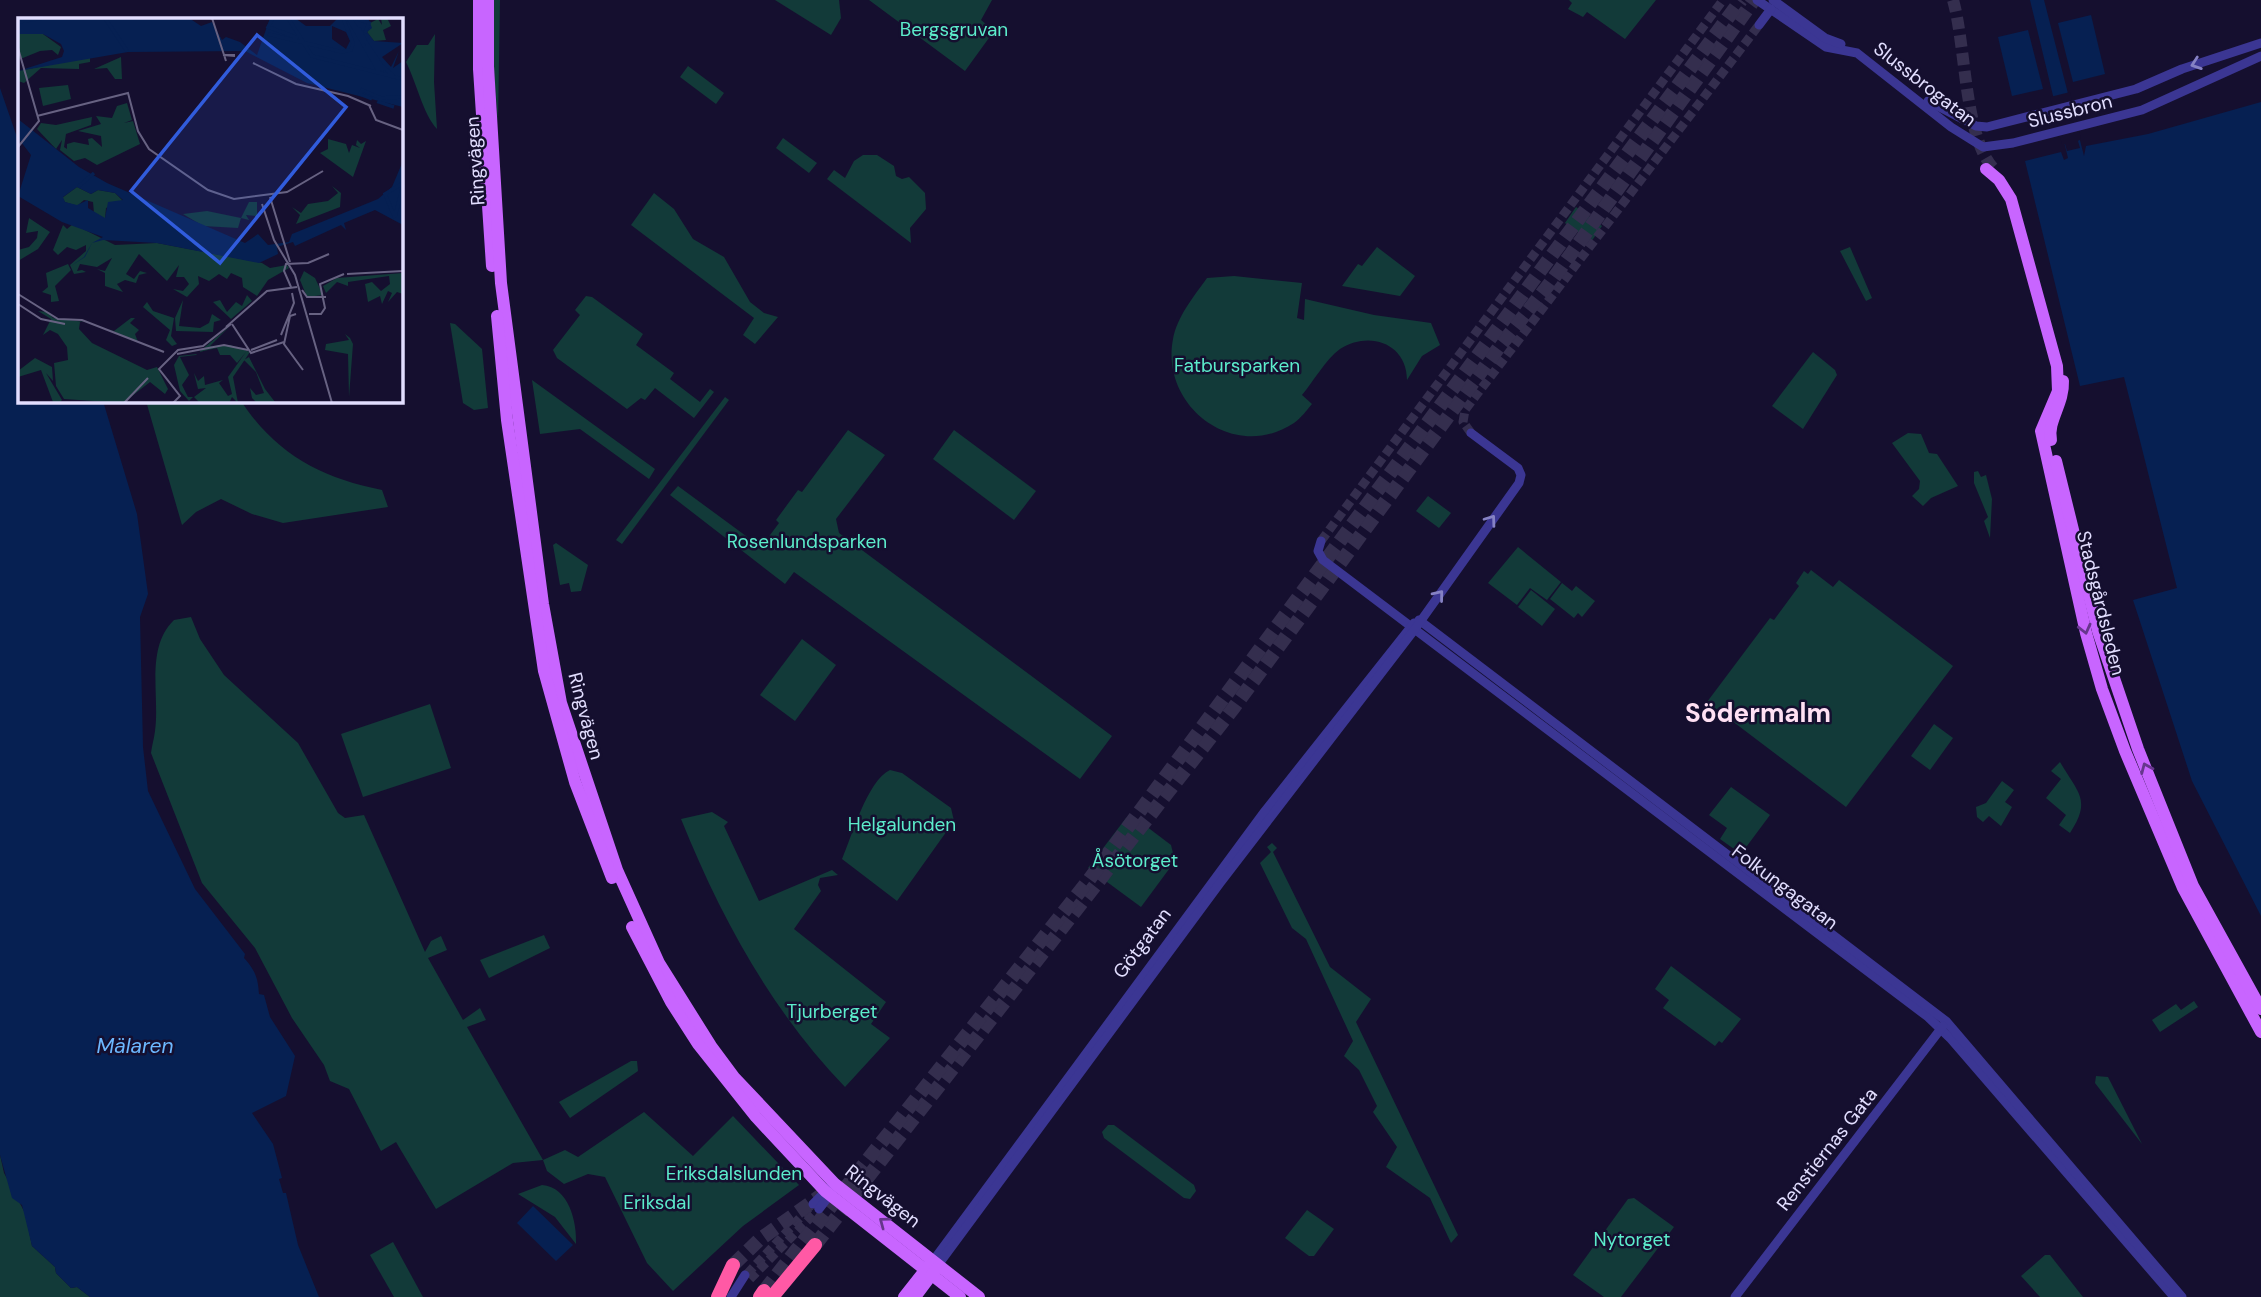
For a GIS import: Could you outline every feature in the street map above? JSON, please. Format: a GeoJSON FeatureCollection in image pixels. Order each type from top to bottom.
{"type":"FeatureCollection","features":[{"type":"Feature","properties":{"kind":"highway"},"geometry":{"type":"LineString","coordinates":[[766,1295],[818,1247],[786,1297]]}},
{"type":"Feature","properties":{"kind":"highway"},"geometry":{"type":"LineString","coordinates":[[718,1297],[733,1265]]}},
{"type":"Feature","properties":{"kind":"main road","name":"Ringvägen"},"geometry":{"type":"LineString","coordinates":[[479,0],[485,185],[507,420],[543,666],[563,745],[614,886],[638,941],[671,1002],[708,1059],[830,1190],[932,1268],[979,1297]]}},
{"type":"Feature","properties":{"kind":"main road","name":"Ringvägen"},"geometry":{"type":"LineString","coordinates":[[488,0],[488,66],[501,283],[525,473],[561,703],[617,870],[659,963],[710,1046],[830,1190]]}},
{"type":"Feature","properties":{"kind":"main road","name":"Stadsgårdsleden"},"geometry":{"type":"LineString","coordinates":[[1990,168],[2011,199],[2055,354],[2058,391],[2041,431],[2086,633],[2125,751],[2193,886],[2261,1009]]}},
{"type":"Feature","properties":{"kind":"main road","name":"Stadsgårdsleden"},"geometry":{"type":"LineString","coordinates":[[2167,833],[2183,888],[2261,1032]]}},
{"type":"Feature","properties":{"kind":"main road","name":"Ringvägen"},"geometry":{"type":"LineString","coordinates":[[932,1268],[960,1297]]}},
{"type":"Feature","properties":{"kind":"main road","name":"Götgatan"},"geometry":{"type":"LineString","coordinates":[[904,1297],[932,1268]]}},
{"type":"Feature","properties":{"kind":"main road","name":"Götgatan"},"geometry":{"type":"LineString","coordinates":[[915,1297],[932,1268]]}},
{"type":"Feature","properties":{"kind":"street"},"geometry":{"type":"LineString","coordinates":[[1757,0],[1771,3],[1839,46]]}},
{"type":"Feature","properties":{"kind":"street"},"geometry":{"type":"LineString","coordinates":[[1759,26],[1771,3]]}},
{"type":"Feature","properties":{"kind":"street","name":"Slussbron"},"geometry":{"type":"LineString","coordinates":[[1987,127],[2136,89],[2182,69],[2261,43]]}},
{"type":"Feature","properties":{"kind":"street","name":"Slussbrogatan"},"geometry":{"type":"LineString","coordinates":[[1839,46],[1865,52],[1936,107],[1976,126],[1987,127]]}},
{"type":"Feature","properties":{"kind":"street","name":"Slussbrogatan"},"geometry":{"type":"LineString","coordinates":[[1839,46],[1857,53],[1975,144],[1992,148]]}},
{"type":"Feature","properties":{"kind":"street","name":"Slussbron"},"geometry":{"type":"LineString","coordinates":[[1992,148],[2141,110],[2261,56]]}},
{"type":"Feature","properties":{"kind":"street","name":"Götgatan"},"geometry":{"type":"LineString","coordinates":[[932,1268],[1269,804],[1414,625],[1519,483],[1520,471],[1471,433]]}},
{"type":"Feature","properties":{"kind":"street","name":"Folkungagatan"},"geometry":{"type":"LineString","coordinates":[[1321,541],[1320,555],[1943,1025],[2182,1297]]}},
{"type":"Feature","properties":{"kind":"street","name":"Folkungagatan"},"geometry":{"type":"LineString","coordinates":[[1943,1025],[2174,1297]]}},
{"type":"Feature","properties":{"kind":"street","name":"Renstiernas Gata"},"geometry":{"type":"LineString","coordinates":[[1735,1297],[1943,1025]]}},
{"type":"Feature","properties":{"kind":"street"},"geometry":{"type":"LineString","coordinates":[[816,1207],[830,1190]]}},
{"type":"Feature","properties":{"kind":"street"},"geometry":{"type":"LineString","coordinates":[[731,1297],[747,1277],[738,1297]]}},
{"type":"Feature","properties":{"kind":"green space"},"geometry":{"type":"Polygon","coordinates":[[[493,0],[500,0],[498,122],[491,34],[493,0]]]}},
{"type":"Feature","properties":{"kind":"green space"},"geometry":{"type":"Polygon","coordinates":[[[775,0],[839,0],[841,18],[831,35],[775,0]]]}},
{"type":"Feature","properties":{"kind":"green space","name":"Bergsgruvan"},"geometry":{"type":"Polygon","coordinates":[[[869,0],[992,0],[981,20],[994,31],[965,71],[869,0]]]}},
{"type":"Feature","properties":{"kind":"green space"},"geometry":{"type":"Polygon","coordinates":[[[1569,0],[1656,0],[1625,39],[1587,12],[1583,17],[1568,9],[1572,3],[1569,0]]]}},
{"type":"Feature","properties":{"kind":"green space"},"geometry":{"type":"Polygon","coordinates":[[[435,34],[437,129],[428,115],[406,62],[417,45],[428,45],[435,34]]]}},
{"type":"Feature","properties":{"kind":"green space"},"geometry":{"type":"Polygon","coordinates":[[[688,66],[724,93],[716,104],[680,77],[688,66]]]}},
{"type":"Feature","properties":{"kind":"green space"},"geometry":{"type":"Polygon","coordinates":[[[783,138],[817,163],[809,173],[776,148],[783,138]]]}},
{"type":"Feature","properties":{"kind":"green space"},"geometry":{"type":"Polygon","coordinates":[[[863,155],[877,155],[894,166],[896,176],[902,179],[909,177],[925,193],[926,209],[910,228],[911,243],[827,179],[834,170],[845,178],[854,161],[863,155]]]}},
{"type":"Feature","properties":{"kind":"green space"},"geometry":{"type":"Polygon","coordinates":[[[654,193],[674,209],[693,239],[724,257],[750,302],[764,313],[778,317],[755,344],[743,335],[754,318],[631,225],[654,193]]]}},
{"type":"Feature","properties":{"kind":"green space"},"geometry":{"type":"Polygon","coordinates":[[[1576,207],[1602,226],[1591,242],[1565,223],[1576,207]]]}},
{"type":"Feature","properties":{"kind":"green space"},"geometry":{"type":"Polygon","coordinates":[[[1377,247],[1415,276],[1400,296],[1342,286],[1358,264],[1362,266],[1377,247]]]}},
{"type":"Feature","properties":{"kind":"green space"},"geometry":{"type":"Polygon","coordinates":[[[1850,247],[1872,298],[1866,301],[1840,251],[1850,247]]]}},
{"type":"Feature","properties":{"kind":"green space","name":"Fatbursparken"},"geometry":{"type":"Polygon","coordinates":[[[1234,276],[1302,283],[1297,318],[1304,320],[1305,299],[1374,315],[1431,323],[1440,345],[1422,356],[1407,380],[1401,357],[1394,349],[1374,341],[1351,343],[1330,359],[1302,395],[1312,404],[1294,423],[1271,434],[1248,436],[1226,432],[1206,421],[1190,406],[1178,386],[1172,363],[1173,339],[1182,315],[1207,278],[1234,276]]]}},
{"type":"Feature","properties":{"kind":"green space"},"geometry":{"type":"Polygon","coordinates":[[[586,296],[592,297],[643,334],[636,345],[674,373],[670,379],[700,402],[710,389],[714,392],[694,418],[655,388],[645,400],[641,398],[627,409],[557,358],[553,350],[580,315],[575,310],[586,296]]]}},
{"type":"Feature","properties":{"kind":"green space"},"geometry":{"type":"Polygon","coordinates":[[[450,323],[455,324],[482,349],[488,408],[474,410],[463,403],[450,323]]]}},
{"type":"Feature","properties":{"kind":"green space"},"geometry":{"type":"Polygon","coordinates":[[[1813,352],[1835,370],[1837,375],[1803,429],[1772,406],[1813,352]]]}},
{"type":"Feature","properties":{"kind":"green space"},"geometry":{"type":"Polygon","coordinates":[[[532,380],[655,469],[649,479],[580,429],[540,434],[532,380]]]}},
{"type":"Feature","properties":{"kind":"green space"},"geometry":{"type":"Polygon","coordinates":[[[725,397],[729,400],[622,544],[616,540],[725,397]]]}},
{"type":"Feature","properties":{"kind":"green space"},"geometry":{"type":"Polygon","coordinates":[[[146,402],[242,402],[269,436],[285,449],[320,471],[382,490],[388,507],[283,523],[252,514],[221,499],[196,512],[182,525],[146,402]]]}},
{"type":"Feature","properties":{"kind":"green space","name":"Rosenlundsparken"},"geometry":{"type":"Polygon","coordinates":[[[848,430],[885,455],[836,519],[839,533],[1112,736],[1080,779],[794,572],[785,584],[670,495],[678,486],[761,547],[779,523],[776,520],[798,490],[802,492],[848,430]]]}},
{"type":"Feature","properties":{"kind":"green space"},"geometry":{"type":"Polygon","coordinates":[[[954,430],[1036,491],[1014,520],[933,459],[954,430]]]}},
{"type":"Feature","properties":{"kind":"green space"},"geometry":{"type":"Polygon","coordinates":[[[1908,433],[1921,434],[1929,453],[1937,454],[1958,486],[1931,498],[1923,506],[1912,496],[1919,489],[1920,481],[1892,443],[1908,433]]]}},
{"type":"Feature","properties":{"kind":"green space"},"geometry":{"type":"Polygon","coordinates":[[[1978,471],[1981,477],[1986,475],[1992,499],[1990,538],[1984,521],[1988,517],[1974,483],[1974,472],[1978,471]]]}},
{"type":"Feature","properties":{"kind":"green space"},"geometry":{"type":"Polygon","coordinates":[[[1428,496],[1451,513],[1439,528],[1416,511],[1428,496]]]}},
{"type":"Feature","properties":{"kind":"green space"},"geometry":{"type":"Polygon","coordinates":[[[556,543],[588,565],[581,591],[571,592],[569,583],[560,585],[553,545],[556,543]]]}},
{"type":"Feature","properties":{"kind":"green space"},"geometry":{"type":"Polygon","coordinates":[[[1518,547],[1561,582],[1547,600],[1530,588],[1517,605],[1488,583],[1518,547]]]}},
{"type":"Feature","properties":{"kind":"green space"},"geometry":{"type":"Polygon","coordinates":[[[1811,570],[1833,587],[1839,580],[1953,666],[1846,807],[1707,702],[1770,618],[1774,620],[1799,586],[1796,583],[1804,571],[1808,574],[1811,570]]]}},
{"type":"Feature","properties":{"kind":"green space"},"geometry":{"type":"Polygon","coordinates":[[[1562,583],[1572,591],[1576,586],[1595,601],[1582,617],[1578,613],[1574,618],[1550,599],[1562,583]]]}},
{"type":"Feature","properties":{"kind":"green space"},"geometry":{"type":"Polygon","coordinates":[[[1531,590],[1555,609],[1542,626],[1518,607],[1531,590]]]}},
{"type":"Feature","properties":{"kind":"green space"},"geometry":{"type":"Polygon","coordinates":[[[191,617],[200,639],[224,675],[298,743],[338,813],[345,818],[364,815],[425,952],[431,941],[441,936],[447,950],[428,958],[463,1020],[480,1008],[486,1020],[467,1027],[543,1160],[513,1163],[436,1209],[396,1142],[381,1151],[349,1089],[330,1081],[324,1065],[292,1018],[255,948],[202,883],[151,753],[155,731],[156,673],[160,644],[165,631],[174,620],[191,617]]]}},
{"type":"Feature","properties":{"kind":"green space"},"geometry":{"type":"Polygon","coordinates":[[[802,639],[836,665],[795,721],[760,695],[802,639]]]}},
{"type":"Feature","properties":{"kind":"green space"},"geometry":{"type":"Polygon","coordinates":[[[430,704],[451,768],[363,797],[341,734],[430,704]]]}},
{"type":"Feature","properties":{"kind":"green space"},"geometry":{"type":"Polygon","coordinates":[[[1934,724],[1953,738],[1930,770],[1911,756],[1934,724]]]}},
{"type":"Feature","properties":{"kind":"green space"},"geometry":{"type":"Polygon","coordinates":[[[2060,762],[2077,789],[2081,804],[2077,822],[2070,833],[2059,825],[2066,815],[2046,798],[2061,779],[2051,771],[2060,762]]]}},
{"type":"Feature","properties":{"kind":"green space","name":"Helgalunden"},"geometry":{"type":"Polygon","coordinates":[[[890,770],[902,773],[951,808],[954,821],[897,901],[842,859],[867,797],[874,785],[890,770]]]}},
{"type":"Feature","properties":{"kind":"green space"},"geometry":{"type":"Polygon","coordinates":[[[2002,781],[2014,790],[2005,802],[2012,807],[2001,826],[1989,816],[1983,822],[1977,817],[1976,807],[1986,803],[2002,781]]]}},
{"type":"Feature","properties":{"kind":"green space"},"geometry":{"type":"Polygon","coordinates":[[[1731,787],[1770,815],[1741,854],[1720,839],[1727,828],[1709,815],[1731,787]]]}},
{"type":"Feature","properties":{"kind":"green space","name":"Tjurberget"},"geometry":{"type":"Polygon","coordinates":[[[712,812],[728,822],[724,826],[759,901],[832,870],[838,875],[820,878],[818,885],[821,891],[794,929],[886,1002],[871,1024],[890,1038],[845,1087],[794,1027],[771,994],[713,892],[681,819],[712,812]]]}},
{"type":"Feature","properties":{"kind":"green space","name":"Åsötorget"},"geometry":{"type":"Polygon","coordinates":[[[1134,817],[1171,845],[1175,861],[1141,907],[1088,868],[1126,818],[1134,817]]]}},
{"type":"Feature","properties":{"kind":"green space"},"geometry":{"type":"Polygon","coordinates":[[[1272,843],[1277,848],[1273,852],[1330,967],[1371,999],[1356,1022],[1458,1235],[1451,1243],[1430,1198],[1386,1167],[1397,1147],[1373,1112],[1377,1106],[1359,1070],[1344,1056],[1353,1041],[1306,939],[1292,928],[1260,863],[1271,852],[1267,847],[1272,843]]]}},
{"type":"Feature","properties":{"kind":"green space"},"geometry":{"type":"Polygon","coordinates":[[[544,935],[550,948],[489,978],[480,960],[544,935]]]}},
{"type":"Feature","properties":{"kind":"green space"},"geometry":{"type":"Polygon","coordinates":[[[1671,966],[1741,1019],[1722,1043],[1719,1041],[1715,1046],[1663,1008],[1669,1000],[1655,989],[1671,966]]]}},
{"type":"Feature","properties":{"kind":"green space"},"geometry":{"type":"Polygon","coordinates":[[[2194,1001],[2198,1007],[2160,1032],[2152,1020],[2176,1004],[2181,1010],[2194,1001]]]}},
{"type":"Feature","properties":{"kind":"green space"},"geometry":{"type":"Polygon","coordinates":[[[631,1061],[637,1061],[638,1071],[570,1118],[559,1102],[631,1061]]]}},
{"type":"Feature","properties":{"kind":"green space"},"geometry":{"type":"Polygon","coordinates":[[[2096,1076],[2108,1077],[2142,1144],[2095,1083],[2096,1076]]]}},
{"type":"Feature","properties":{"kind":"green space"},"geometry":{"type":"Polygon","coordinates":[[[644,1112],[693,1156],[733,1116],[799,1185],[743,1226],[673,1291],[647,1263],[605,1177],[588,1174],[564,1184],[547,1171],[543,1160],[565,1150],[578,1157],[644,1112]]]}},
{"type":"Feature","properties":{"kind":"green space"},"geometry":{"type":"Polygon","coordinates":[[[1108,1125],[1114,1125],[1194,1185],[1196,1191],[1190,1199],[1184,1198],[1104,1138],[1102,1132],[1108,1125]]]}},
{"type":"Feature","properties":{"kind":"green space"},"geometry":{"type":"Polygon","coordinates":[[[0,1155],[4,1173],[25,1213],[32,1246],[55,1267],[56,1273],[71,1288],[77,1287],[90,1297],[0,1297],[0,1155]]]}},
{"type":"Feature","properties":{"kind":"green space"},"geometry":{"type":"Polygon","coordinates":[[[542,1185],[559,1192],[570,1207],[576,1244],[555,1217],[518,1194],[542,1185]]]}},
{"type":"Feature","properties":{"kind":"green space","name":"Nytorget"},"geometry":{"type":"Polygon","coordinates":[[[1634,1198],[1674,1227],[1621,1297],[1604,1297],[1573,1275],[1628,1199],[1634,1198]]]}},
{"type":"Feature","properties":{"kind":"green space"},"geometry":{"type":"Polygon","coordinates":[[[1307,1210],[1334,1229],[1314,1256],[1309,1256],[1285,1238],[1307,1210]]]}},
{"type":"Feature","properties":{"kind":"green space"},"geometry":{"type":"Polygon","coordinates":[[[393,1242],[423,1297],[394,1297],[370,1255],[393,1242]]]}},
{"type":"Feature","properties":{"kind":"green space"},"geometry":{"type":"Polygon","coordinates":[[[2045,1255],[2050,1255],[2083,1297],[2040,1297],[2021,1276],[2045,1255]]]}},
{"type":"Feature","properties":{"kind":"water"},"geometry":{"type":"Polygon","coordinates":[[[2030,0],[2044,0],[2084,156],[2086,146],[2148,134],[2261,102],[2261,916],[2192,781],[2133,600],[2177,588],[2124,377],[2080,386],[2025,161],[2061,152],[2064,160],[2068,158],[2030,0]]]}},
{"type":"Feature","properties":{"kind":"water"},"geometry":{"type":"Polygon","coordinates":[[[2091,15],[2105,74],[2073,82],[2058,23],[2091,15]]]}},
{"type":"Feature","properties":{"kind":"water"},"geometry":{"type":"Polygon","coordinates":[[[2028,30],[2043,89],[2012,96],[1998,37],[2028,30]]]}},
{"type":"Feature","properties":{"kind":"water","name":"Mälaren"},"geometry":{"type":"Polygon","coordinates":[[[0,88],[18,140],[18,402],[103,402],[137,514],[148,594],[140,617],[143,747],[148,791],[195,889],[245,954],[244,958],[256,976],[259,994],[264,995],[270,1017],[295,1056],[286,1096],[252,1113],[273,1144],[282,1178],[279,1179],[283,1193],[286,1193],[298,1245],[319,1297],[90,1297],[77,1287],[71,1288],[56,1273],[55,1267],[32,1246],[22,1205],[12,1198],[0,1155],[0,88]]]}},
{"type":"Feature","properties":{"kind":"water"},"geometry":{"type":"Polygon","coordinates":[[[533,1206],[573,1245],[556,1261],[517,1223],[533,1206]]]}},
{"type":"Feature","properties":{"kind":"pier"},"geometry":{"type":"Polygon","coordinates":[[[2070,92],[2081,139],[2078,141],[2080,148],[2067,151],[2065,144],[2062,144],[2050,97],[2070,92]]]}},
{"type":"Feature","properties":{"kind":"tunnel"},"geometry":{"type":"LineString","coordinates":[[1321,541],[1723,0]]}},
{"type":"Feature","properties":{"kind":"tunnel"},"geometry":{"type":"LineString","coordinates":[[764,1291],[1088,881],[1741,0]]}},
{"type":"Feature","properties":{"kind":"tunnel"},"geometry":{"type":"LineString","coordinates":[[815,1245],[1232,710],[1500,346],[1550,283],[1754,0]]}},
{"type":"Feature","properties":{"kind":"tunnel"},"geometry":{"type":"LineString","coordinates":[[1953,0],[1976,135],[1993,168]]}},
{"type":"Feature","properties":{"kind":"tunnel"},"geometry":{"type":"LineString","coordinates":[[1471,433],[1463,422],[1465,410],[1759,25]]}},
{"type":"Feature","properties":{"kind":"tunnel"},"geometry":{"type":"LineString","coordinates":[[733,1265],[759,1240],[823,1194]]}},
{"type":"Feature","properties":{"kind":"tunnel"},"geometry":{"type":"LineString","coordinates":[[747,1274],[813,1204]]}},
{"type":"Feature","properties":{"kind":"tunnel"},"geometry":{"type":"LineString","coordinates":[[750,1279],[819,1209]]}},
{"type":"Feature","properties":{"kind":"district","name":"Södermalm"},"geometry":{"type":"Point","coordinates":[1758,713]}},
{"type":"Feature","properties":{"kind":"park label","name":"Eriksdalslunden"},"geometry":{"type":"Point","coordinates":[734,1173]}},
{"type":"Feature","properties":{"kind":"park label","name":"Eriksdal"},"geometry":{"type":"Point","coordinates":[657,1202]}}]}
